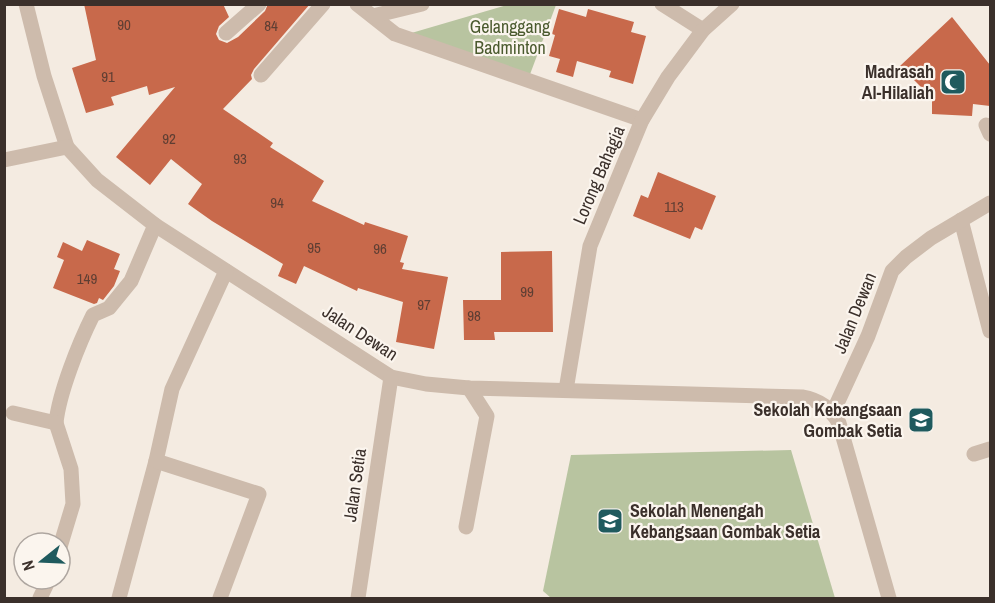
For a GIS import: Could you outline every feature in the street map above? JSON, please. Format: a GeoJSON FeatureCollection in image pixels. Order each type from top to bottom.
{"type":"FeatureCollection","features":[{"type":"Feature","properties":{"kind":"street","name":"Jalan Dewan"},"geometry":{"type":"LineString","coordinates":[[26,4],[44,76],[67,147],[97,180],[155,225],[391,377],[426,384],[468,388],[802,397],[820,402],[833,412],[868,336],[892,271],[906,257],[990,203]]}},
{"type":"Feature","properties":{"kind":"street"},"geometry":{"type":"LineString","coordinates":[[226,33],[259,4]]}},
{"type":"Feature","properties":{"kind":"street"},"geometry":{"type":"LineString","coordinates":[[261,75],[323,4]]}},
{"type":"Feature","properties":{"kind":"street"},"geometry":{"type":"LineString","coordinates":[[357,4],[395,34],[642,120]]}},
{"type":"Feature","properties":{"kind":"street"},"geometry":{"type":"LineString","coordinates":[[373,16],[422,4]]}},
{"type":"Feature","properties":{"kind":"street"},"geometry":{"type":"LineString","coordinates":[[662,4],[703,30]]}},
{"type":"Feature","properties":{"kind":"street","name":"Lorong Bahagia"},"geometry":{"type":"LineString","coordinates":[[566,390],[590,246],[642,120],[668,77],[703,30],[732,4]]}},
{"type":"Feature","properties":{"kind":"street"},"geometry":{"type":"LineString","coordinates":[[4,160],[67,147]]}},
{"type":"Feature","properties":{"kind":"street"},"geometry":{"type":"LineString","coordinates":[[961,220],[990,331]]}},
{"type":"Feature","properties":{"kind":"street"},"geometry":{"type":"LineString","coordinates":[[65,531],[73,504],[71,469],[56,423],[58,409],[85,330],[93,315],[109,308],[130,281],[155,225]]}},
{"type":"Feature","properties":{"kind":"street"},"geometry":{"type":"LineString","coordinates":[[119,598],[156,461],[172,389],[226,271]]}},
{"type":"Feature","properties":{"kind":"street","name":"Jalan Setia"},"geometry":{"type":"LineString","coordinates":[[358,598],[391,377]]}},
{"type":"Feature","properties":{"kind":"street"},"geometry":{"type":"LineString","coordinates":[[466,527],[487,416],[468,388]]}},
{"type":"Feature","properties":{"kind":"street"},"geometry":{"type":"LineString","coordinates":[[833,412],[839,423],[889,598]]}},
{"type":"Feature","properties":{"kind":"street"},"geometry":{"type":"LineString","coordinates":[[13,413],[56,423]]}},
{"type":"Feature","properties":{"kind":"street"},"geometry":{"type":"LineString","coordinates":[[974,454],[990,449]]}},
{"type":"Feature","properties":{"kind":"street"},"geometry":{"type":"LineString","coordinates":[[156,461],[259,494],[220,598]]}},
{"type":"Feature","properties":{"kind":"green space","name":"Gelanggang Badminton"},"geometry":{"type":"Polygon","coordinates":[[[507,5],[556,5],[529,77],[408,34],[507,5]]]}},
{"type":"Feature","properties":{"kind":"green space"},"geometry":{"type":"Polygon","coordinates":[[[791,450],[835,598],[551,598],[543,591],[571,455],[791,450]]]}},
{"type":"Feature","properties":{"kind":"building"},"geometry":{"type":"Polygon","coordinates":[[[84,4],[223,4],[229,17],[219,26],[216,34],[219,40],[227,43],[238,37],[265,11],[268,4],[310,4],[254,69],[252,79],[223,109],[273,143],[270,147],[324,181],[312,201],[364,225],[365,222],[408,236],[400,262],[404,263],[402,269],[448,277],[434,349],[396,342],[403,302],[358,288],[357,291],[304,266],[296,284],[278,276],[283,264],[188,204],[202,184],[171,159],[150,185],[116,157],[175,87],[149,95],[147,86],[111,97],[114,105],[86,113],[72,68],[96,60],[84,4]]]}},
{"type":"Feature","properties":{"kind":"building"},"geometry":{"type":"Polygon","coordinates":[[[559,9],[586,17],[588,9],[634,22],[631,32],[646,36],[633,84],[609,77],[611,71],[577,61],[573,77],[556,72],[560,59],[549,56],[559,9]]]}},
{"type":"Feature","properties":{"kind":"building","name":"Madrasah Al-Hilaliah"},"geometry":{"type":"Polygon","coordinates":[[[952,17],[990,65],[990,106],[973,104],[972,116],[932,114],[932,98],[900,66],[952,17]]]}},
{"type":"Feature","properties":{"kind":"building"},"geometry":{"type":"Polygon","coordinates":[[[658,172],[716,196],[702,230],[695,227],[690,239],[633,216],[641,195],[648,198],[658,172]]]}},
{"type":"Feature","properties":{"kind":"building"},"geometry":{"type":"Polygon","coordinates":[[[87,240],[120,254],[114,269],[120,271],[114,286],[103,300],[99,298],[94,304],[53,288],[64,260],[57,257],[63,242],[82,251],[87,240]]]}},
{"type":"Feature","properties":{"kind":"building"},"geometry":{"type":"Polygon","coordinates":[[[552,251],[553,332],[494,332],[495,340],[464,340],[463,300],[501,300],[501,252],[552,251]]]}},
{"type":"Feature","properties":{"kind":"place","name":"Madrasah Al-Hilaliah"},"geometry":{"type":"Point","coordinates":[953,82]}},
{"type":"Feature","properties":{"kind":"place","name":"Sekolah Kebangsaan Gombak Setia"},"geometry":{"type":"Point","coordinates":[921,420]}},
{"type":"Feature","properties":{"kind":"place","name":"Sekolah Menengah Kebangsaan Gombak Setia"},"geometry":{"type":"Point","coordinates":[610,521]}}]}
